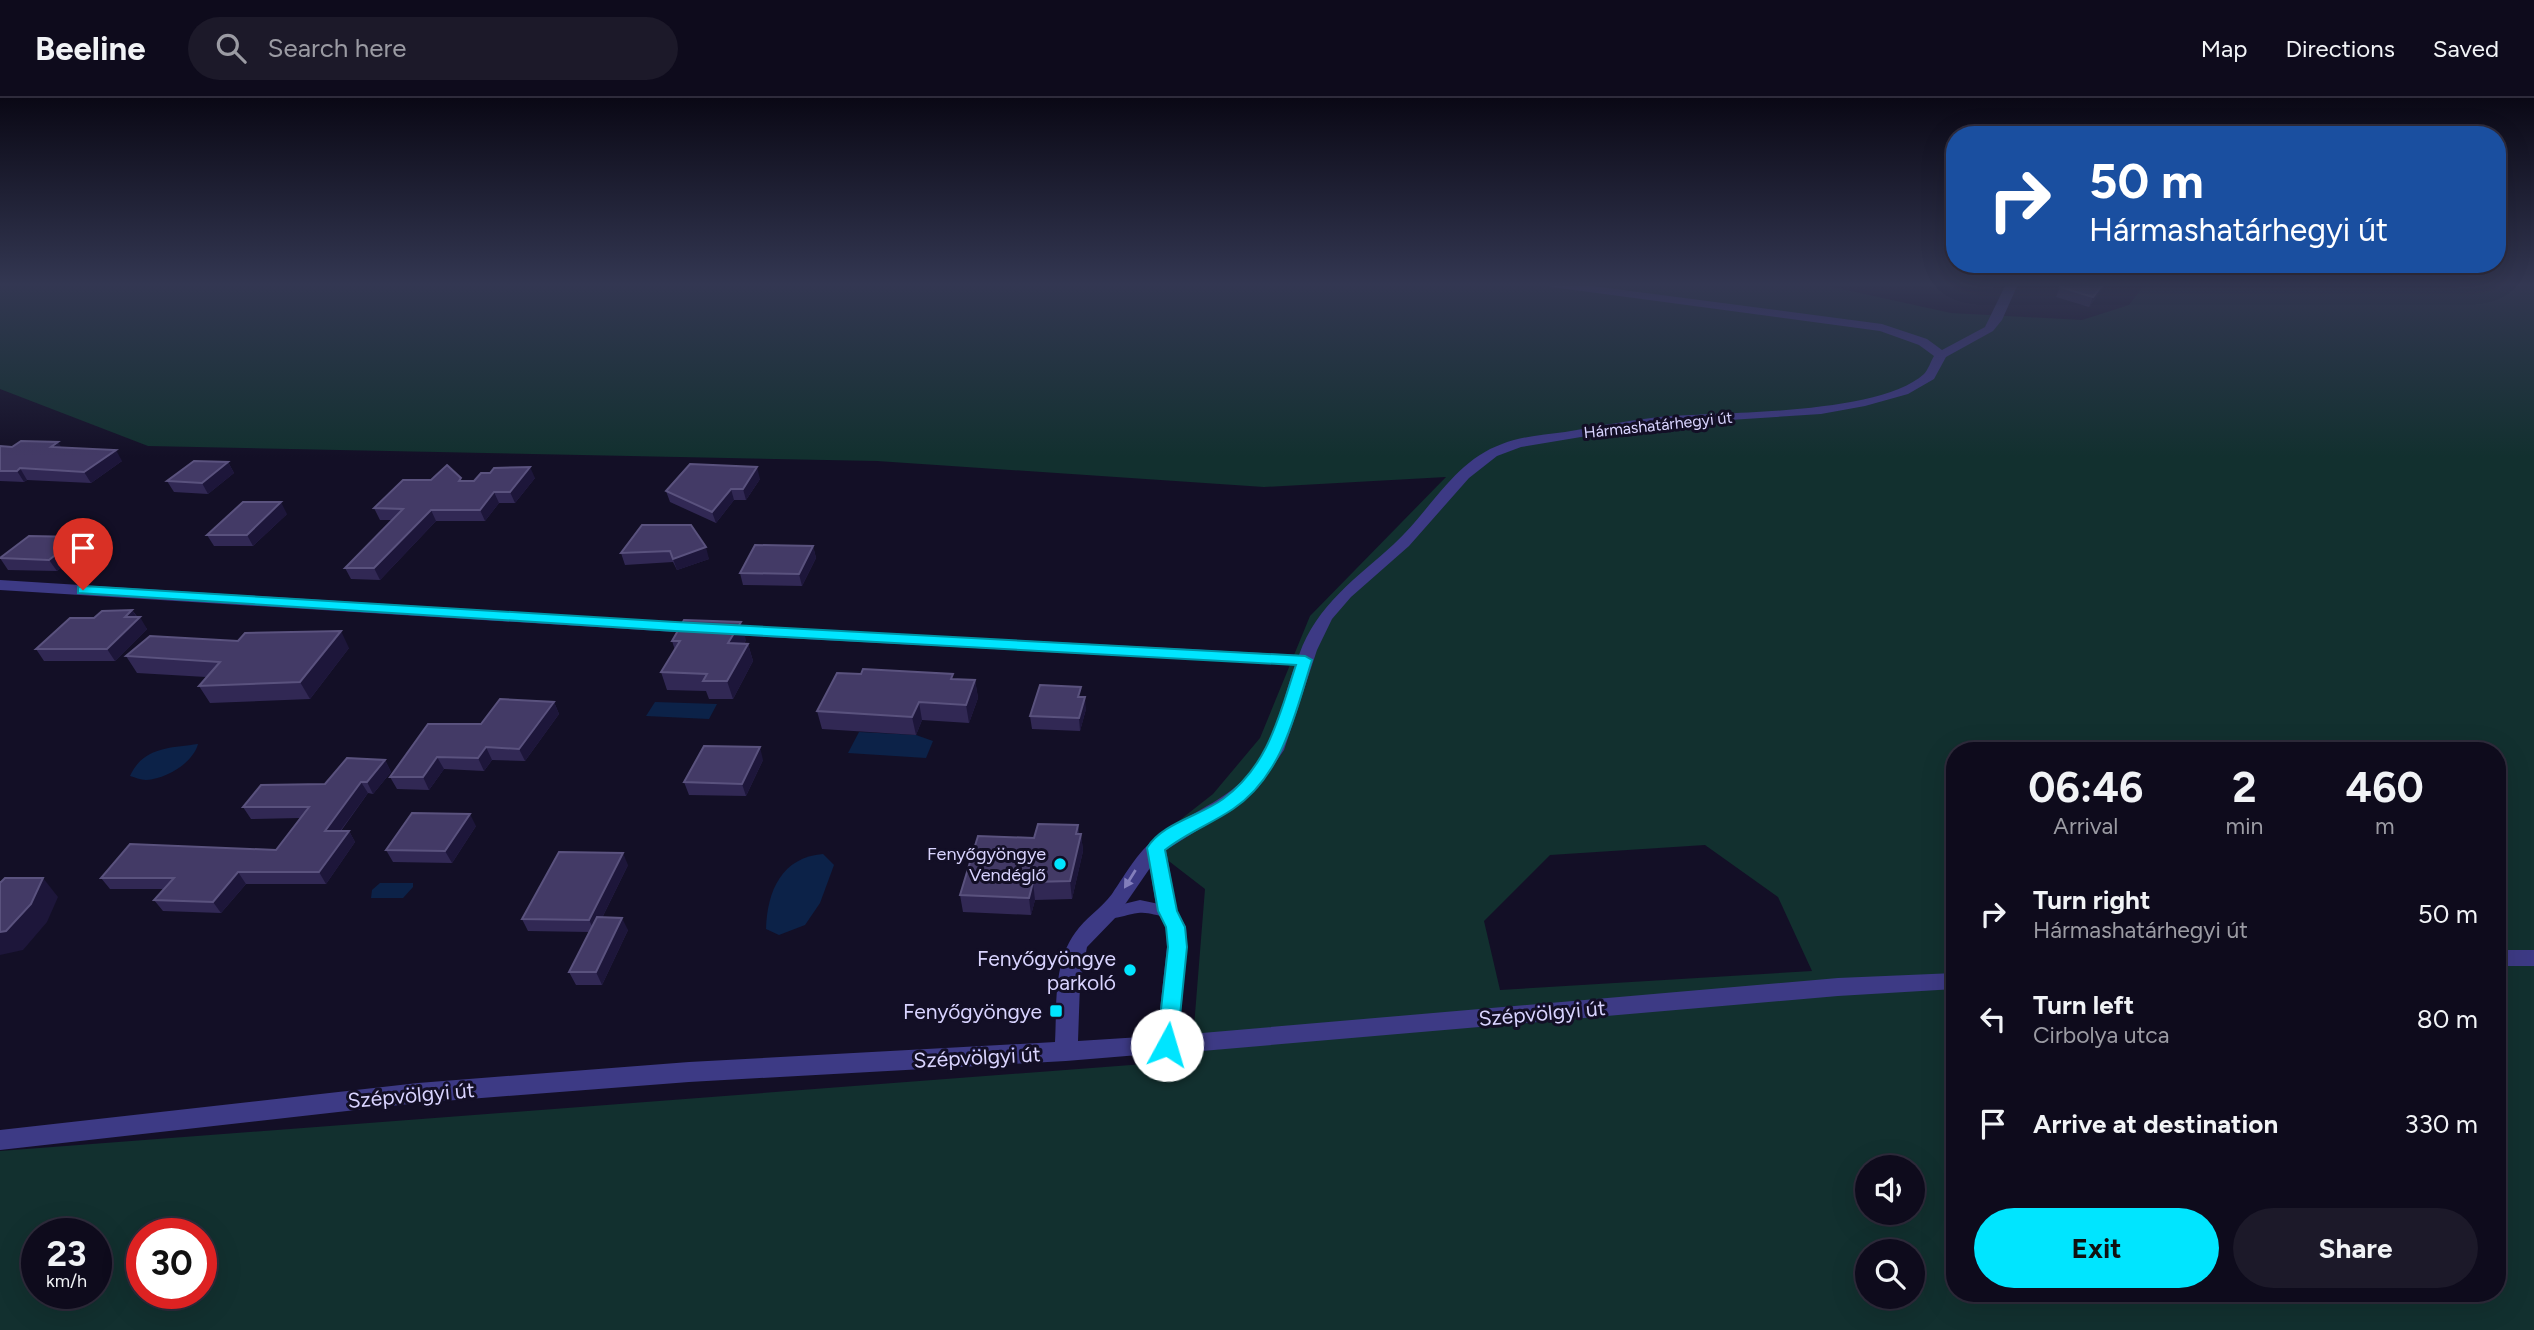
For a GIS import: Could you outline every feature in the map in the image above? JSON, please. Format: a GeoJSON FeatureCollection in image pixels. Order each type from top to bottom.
{"type":"FeatureCollection","features":[{"type":"Feature","properties":{"kind":"street"},"geometry":{"type":"LineString","coordinates":[[1924,341],[1941,355],[1966,341]]}},
{"type":"Feature","properties":{"kind":"street","name":"Hármashatárhegyi út"},"geometry":{"type":"LineString","coordinates":[[1066,1052],[1072,972],[1077,947],[1090,926],[1110,913],[1136,869],[1156,848],[1177,832],[1228,804],[1252,784],[1265,768],[1281,733],[1305,660],[1329,610],[1404,544],[1475,466],[1508,446],[1667,421],[1816,412],[1856,405],[1903,390],[1928,377],[1936,371],[1941,355]]}},
{"type":"Feature","properties":{"kind":"street"},"geometry":{"type":"LineString","coordinates":[[0,585],[675,626],[1305,660]]}},
{"type":"Feature","properties":{"kind":"street"},"geometry":{"type":"LineString","coordinates":[[1156,848],[1167,911],[1175,927],[1177,947],[1167,1045]]}},
{"type":"Feature","properties":{"kind":"street"},"geometry":{"type":"LineString","coordinates":[[2506,958],[2534,958]]}},
{"type":"Feature","properties":{"kind":"street","name":"Szépvölgyi út"},"geometry":{"type":"LineString","coordinates":[[0,1140],[418,1093],[689,1072],[1167,1045],[1838,987],[1946,981]]}},
{"type":"Feature","properties":{"kind":"lane"},"geometry":{"type":"LineString","coordinates":[[1110,913],[1140,906],[1167,911]]}},
{"type":"Feature","properties":{"kind":"green space"},"geometry":{"type":"Polygon","coordinates":[[[0,341],[2534,341],[2534,1330],[0,1330],[0,1151],[1197,1060],[1194,1027],[1205,889],[1148,845],[1213,794],[1260,738],[1310,616],[1446,477],[1264,487],[877,461],[148,446],[0,389],[0,341]],[[1705,845],[1550,855],[1484,921],[1500,990],[1812,971],[1778,897],[1705,845]]]}},
{"type":"Feature","properties":{"kind":"water"},"geometry":{"type":"Polygon","coordinates":[[[655,702],[717,704],[709,719],[646,716],[655,702]]]}},
{"type":"Feature","properties":{"kind":"water"},"geometry":{"type":"Polygon","coordinates":[[[859,732],[916,735],[933,741],[926,758],[848,753],[859,732]]]}},
{"type":"Feature","properties":{"kind":"water"},"geometry":{"type":"Polygon","coordinates":[[[198,744],[191,758],[162,777],[146,780],[130,776],[142,759],[150,754],[168,748],[198,744]]]}},
{"type":"Feature","properties":{"kind":"water"},"geometry":{"type":"Polygon","coordinates":[[[823,854],[834,865],[820,903],[805,925],[779,935],[766,929],[770,902],[779,878],[797,862],[823,854]]]}},
{"type":"Feature","properties":{"kind":"water"},"geometry":{"type":"Polygon","coordinates":[[[380,883],[413,883],[413,887],[403,898],[371,898],[372,890],[380,883]]]}},
{"type":"Feature","properties":{"kind":"building"},"geometry":{"type":"Polygon","coordinates":[[[21,441],[58,442],[51,447],[116,450],[84,472],[20,468],[17,471],[0,471],[0,446],[12,447],[21,441]]]}},
{"type":"Feature","properties":{"kind":"building"},"geometry":{"type":"Polygon","coordinates":[[[194,461],[228,462],[202,483],[167,481],[194,461]]]}},
{"type":"Feature","properties":{"kind":"building"},"geometry":{"type":"Polygon","coordinates":[[[690,464],[757,467],[743,489],[731,489],[712,512],[666,491],[690,464]]]}},
{"type":"Feature","properties":{"kind":"building"},"geometry":{"type":"Polygon","coordinates":[[[447,465],[461,478],[459,481],[474,481],[481,473],[490,473],[494,468],[530,467],[510,492],[494,492],[480,510],[431,510],[374,568],[345,568],[403,509],[374,508],[403,480],[431,480],[447,465]]]}},
{"type":"Feature","properties":{"kind":"building"},"geometry":{"type":"Polygon","coordinates":[[[243,502],[281,502],[247,535],[207,535],[243,502]]]}},
{"type":"Feature","properties":{"kind":"building"},"geometry":{"type":"Polygon","coordinates":[[[642,525],[691,525],[706,547],[673,559],[670,551],[621,553],[642,525]]]}},
{"type":"Feature","properties":{"kind":"building"},"geometry":{"type":"Polygon","coordinates":[[[29,536],[78,537],[49,560],[0,558],[29,536]]]}},
{"type":"Feature","properties":{"kind":"building"},"geometry":{"type":"Polygon","coordinates":[[[755,545],[813,546],[799,574],[740,573],[755,545]]]}},
{"type":"Feature","properties":{"kind":"building"},"geometry":{"type":"Polygon","coordinates":[[[132,610],[125,617],[140,617],[107,649],[36,649],[70,618],[94,618],[102,611],[132,610]]]}},
{"type":"Feature","properties":{"kind":"building"},"geometry":{"type":"Polygon","coordinates":[[[684,620],[741,622],[728,643],[748,644],[727,681],[703,681],[707,674],[661,672],[680,641],[672,641],[684,620]]]}},
{"type":"Feature","properties":{"kind":"building"},"geometry":{"type":"Polygon","coordinates":[[[341,631],[300,682],[199,686],[220,662],[126,656],[150,636],[238,641],[245,633],[341,631]]]}},
{"type":"Feature","properties":{"kind":"building"},"geometry":{"type":"Polygon","coordinates":[[[863,669],[953,674],[951,679],[975,680],[966,705],[919,702],[912,717],[817,711],[837,673],[861,674],[863,669]]]}},
{"type":"Feature","properties":{"kind":"building"},"geometry":{"type":"Polygon","coordinates":[[[1040,685],[1081,687],[1078,697],[1085,697],[1079,718],[1030,716],[1040,685]]]}},
{"type":"Feature","properties":{"kind":"building"},"geometry":{"type":"Polygon","coordinates":[[[500,699],[554,702],[519,749],[486,747],[478,758],[437,757],[423,777],[390,777],[428,724],[481,724],[500,699]]]}},
{"type":"Feature","properties":{"kind":"building"},"geometry":{"type":"Polygon","coordinates":[[[704,746],[760,747],[742,784],[684,782],[704,746]]]}},
{"type":"Feature","properties":{"kind":"building"},"geometry":{"type":"Polygon","coordinates":[[[347,758],[385,760],[367,782],[361,782],[325,831],[349,831],[319,872],[238,872],[213,902],[154,900],[174,878],[101,878],[130,844],[276,850],[309,807],[243,807],[261,785],[325,784],[347,758]]]}},
{"type":"Feature","properties":{"kind":"building"},"geometry":{"type":"Polygon","coordinates":[[[412,813],[470,814],[445,851],[386,850],[412,813]]]}},
{"type":"Feature","properties":{"kind":"building"},"geometry":{"type":"Polygon","coordinates":[[[1038,824],[1078,825],[1076,834],[1081,834],[1070,881],[1033,882],[1029,898],[960,895],[978,836],[1034,838],[1038,824]]]}},
{"type":"Feature","properties":{"kind":"building"},"geometry":{"type":"Polygon","coordinates":[[[559,852],[623,853],[589,920],[522,919],[559,852]]]}},
{"type":"Feature","properties":{"kind":"building"},"geometry":{"type":"Polygon","coordinates":[[[5,878],[43,878],[31,904],[6,931],[0,932],[0,882],[5,878]]]}},
{"type":"Feature","properties":{"kind":"building"},"geometry":{"type":"Polygon","coordinates":[[[597,917],[622,918],[596,972],[569,972],[597,917]]]}},
{"type":"Feature","properties":{"kind":"place","name":"Fenyőgyöngye Vendéglő"},"geometry":{"type":"Point","coordinates":[1060,864]}},
{"type":"Feature","properties":{"kind":"place","name":"Fenyőgyöngye parkoló"},"geometry":{"type":"Point","coordinates":[1130,970]}},
{"type":"Feature","properties":{"kind":"place","name":"Fenyőgyöngye"},"geometry":{"type":"Point","coordinates":[1056,1011]}},
{"type":"Feature","properties":{"kind":"route"},"geometry":{"type":"LineString","coordinates":[[83,590],[1305,660],[1281,733],[1265,768],[1252,784],[1228,804],[1177,832],[1156,848],[1158,872],[1167,911],[1175,927],[1177,947],[1167,1045]]}}]}
